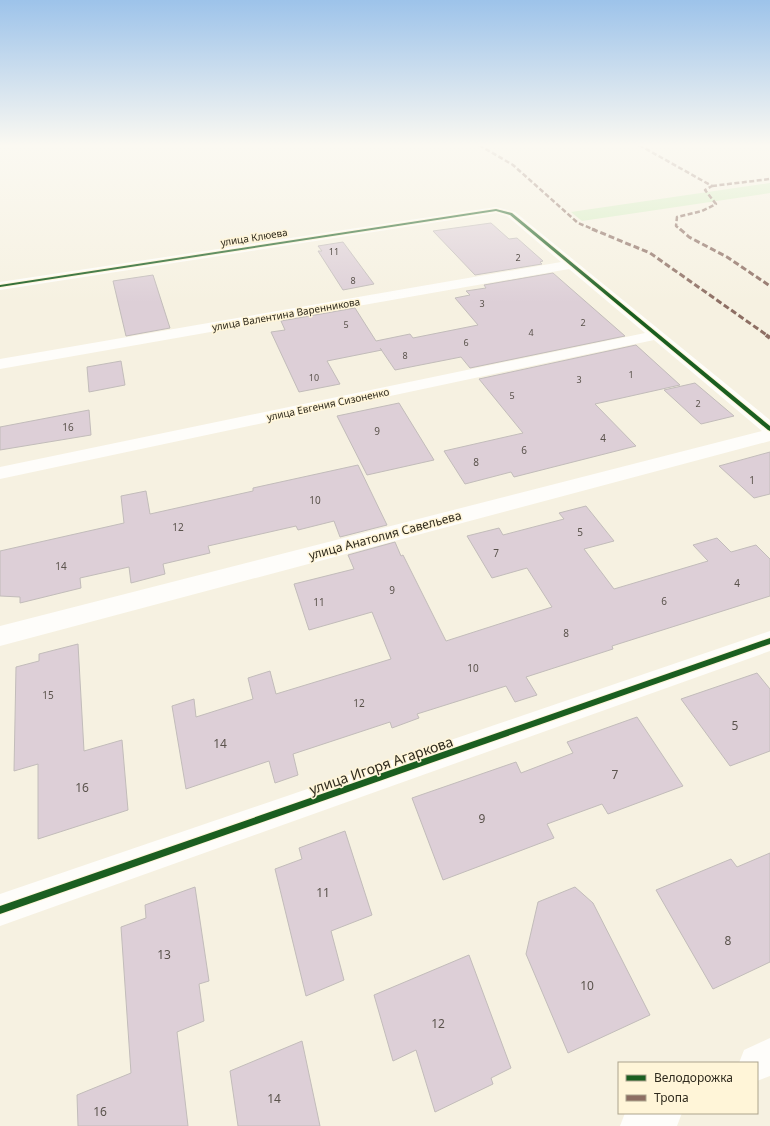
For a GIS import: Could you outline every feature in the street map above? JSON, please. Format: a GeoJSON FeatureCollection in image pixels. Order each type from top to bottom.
{"type":"FeatureCollection","features":[{"type":"Feature","properties":{"kind":"street","name":"улица Клюева"},"geometry":{"type":"LineString","coordinates":[[0,286],[496,210],[511,214],[572,264]]}},
{"type":"Feature","properties":{"kind":"street"},"geometry":{"type":"LineString","coordinates":[[572,264],[770,429]]}},
{"type":"Feature","properties":{"kind":"street","name":"улица Валентина Варенникова"},"geometry":{"type":"LineString","coordinates":[[0,364],[572,264]]}},
{"type":"Feature","properties":{"kind":"street","name":"улица Евгения Сизоненко"},"geometry":{"type":"LineString","coordinates":[[0,473],[656,334]]}},
{"type":"Feature","properties":{"kind":"street","name":"улица Анатолия Савельева"},"geometry":{"type":"LineString","coordinates":[[0,636],[770,435]]}},
{"type":"Feature","properties":{"kind":"street","name":"улица Игоря Агаркова"},"geometry":{"type":"LineString","coordinates":[[0,910],[770,641]]}},
{"type":"Feature","properties":{"kind":"street"},"geometry":{"type":"LineString","coordinates":[[758,1062],[770,1056]]}},
{"type":"Feature","properties":{"kind":"street"},"geometry":{"type":"LineString","coordinates":[[639,1126],[661,1114]]}},
{"type":"Feature","properties":{"kind":"green space"},"geometry":{"type":"Polygon","coordinates":[[[670,198],[739,198],[582,221],[571,212],[670,198]]]}},
{"type":"Feature","properties":{"kind":"building"},"geometry":{"type":"Polygon","coordinates":[[[491,223],[509,239],[517,238],[543,261],[540,262],[542,264],[475,275],[433,231],[491,223]]]}},
{"type":"Feature","properties":{"kind":"building"},"geometry":{"type":"Polygon","coordinates":[[[343,242],[374,284],[343,290],[318,251],[322,251],[318,246],[343,242]]]}},
{"type":"Feature","properties":{"kind":"building"},"geometry":{"type":"Polygon","coordinates":[[[553,273],[625,336],[470,368],[461,357],[395,370],[381,350],[327,361],[340,384],[299,392],[271,332],[285,330],[281,321],[355,308],[376,341],[410,334],[413,338],[478,325],[455,298],[470,295],[466,291],[486,288],[484,285],[553,273]]]}},
{"type":"Feature","properties":{"kind":"building"},"geometry":{"type":"Polygon","coordinates":[[[153,275],[170,328],[126,336],[113,281],[153,275]]]}},
{"type":"Feature","properties":{"kind":"building"},"geometry":{"type":"Polygon","coordinates":[[[636,345],[680,385],[595,404],[636,446],[514,477],[511,472],[465,484],[444,451],[523,433],[479,379],[636,345]]]}},
{"type":"Feature","properties":{"kind":"building"},"geometry":{"type":"Polygon","coordinates":[[[121,361],[125,385],[89,392],[87,367],[121,361]]]}},
{"type":"Feature","properties":{"kind":"building"},"geometry":{"type":"Polygon","coordinates":[[[695,383],[734,416],[701,424],[664,390],[695,383]]]}},
{"type":"Feature","properties":{"kind":"building"},"geometry":{"type":"Polygon","coordinates":[[[399,403],[434,460],[367,475],[337,416],[399,403]]]}},
{"type":"Feature","properties":{"kind":"building"},"geometry":{"type":"Polygon","coordinates":[[[89,410],[91,435],[0,450],[0,427],[89,410]]]}},
{"type":"Feature","properties":{"kind":"building"},"geometry":{"type":"Polygon","coordinates":[[[770,452],[770,494],[754,498],[719,466],[770,452]]]}},
{"type":"Feature","properties":{"kind":"building"},"geometry":{"type":"Polygon","coordinates":[[[358,465],[387,525],[340,537],[334,521],[298,530],[296,526],[208,546],[210,553],[163,564],[165,574],[131,583],[129,567],[80,578],[81,588],[20,603],[20,597],[0,596],[0,551],[124,523],[121,496],[146,491],[150,514],[253,491],[253,488],[358,465]]]}},
{"type":"Feature","properties":{"kind":"building"},"geometry":{"type":"Polygon","coordinates":[[[586,506],[614,541],[584,549],[614,589],[708,561],[693,545],[717,538],[731,552],[756,545],[770,559],[770,596],[612,646],[613,649],[526,677],[537,695],[515,702],[506,686],[417,714],[419,718],[392,728],[390,722],[293,754],[298,775],[275,783],[269,761],[186,789],[172,706],[194,699],[196,717],[253,699],[248,678],[270,671],[276,694],[391,659],[372,612],[309,630],[294,584],[354,569],[348,555],[395,542],[446,641],[552,607],[527,568],[492,578],[467,536],[499,528],[503,535],[564,519],[559,513],[586,506]]]}},
{"type":"Feature","properties":{"kind":"building"},"geometry":{"type":"Polygon","coordinates":[[[78,644],[84,751],[122,740],[128,810],[38,839],[38,764],[14,771],[16,667],[39,661],[39,654],[78,644]]]}},
{"type":"Feature","properties":{"kind":"building"},"geometry":{"type":"Polygon","coordinates":[[[757,673],[770,689],[770,751],[730,766],[681,699],[757,673]]]}},
{"type":"Feature","properties":{"kind":"building"},"geometry":{"type":"Polygon","coordinates":[[[637,717],[683,786],[608,814],[602,804],[547,824],[554,838],[443,880],[412,798],[516,762],[521,773],[573,753],[567,742],[637,717]]]}},
{"type":"Feature","properties":{"kind":"building"},"geometry":{"type":"Polygon","coordinates":[[[345,831],[372,915],[331,931],[344,980],[306,996],[275,869],[302,859],[299,848],[345,831]]]}},
{"type":"Feature","properties":{"kind":"building"},"geometry":{"type":"Polygon","coordinates":[[[770,853],[770,962],[713,989],[656,890],[731,859],[737,867],[770,853]]]}},
{"type":"Feature","properties":{"kind":"building"},"geometry":{"type":"Polygon","coordinates":[[[195,887],[209,981],[199,984],[204,1021],[177,1032],[188,1126],[78,1126],[77,1095],[131,1073],[121,927],[146,918],[145,905],[195,887]]]}},
{"type":"Feature","properties":{"kind":"building"},"geometry":{"type":"Polygon","coordinates":[[[575,887],[593,903],[650,1015],[568,1053],[526,954],[538,902],[575,887]]]}},
{"type":"Feature","properties":{"kind":"building"},"geometry":{"type":"Polygon","coordinates":[[[469,955],[511,1068],[491,1078],[493,1084],[435,1112],[416,1050],[393,1061],[374,995],[469,955]]]}},
{"type":"Feature","properties":{"kind":"building"},"geometry":{"type":"Polygon","coordinates":[[[302,1041],[320,1126],[238,1126],[230,1071],[302,1041]]]}},
{"type":"Feature","properties":{"kind":"marked path"},"geometry":{"type":"LineString","coordinates":[[549,198],[578,223],[650,253],[770,338]]}},
{"type":"Feature","properties":{"kind":"marked path"},"geometry":{"type":"LineString","coordinates":[[711,198],[716,204],[702,211],[677,217],[676,226],[689,237],[727,257],[770,286]]}},
{"type":"Feature","properties":{"kind":"cycle path"},"geometry":{"type":"LineString","coordinates":[[0,286],[496,210],[511,214],[770,429]]}},
{"type":"Feature","properties":{"kind":"cycle path"},"geometry":{"type":"LineString","coordinates":[[0,910],[770,641]]}}]}
